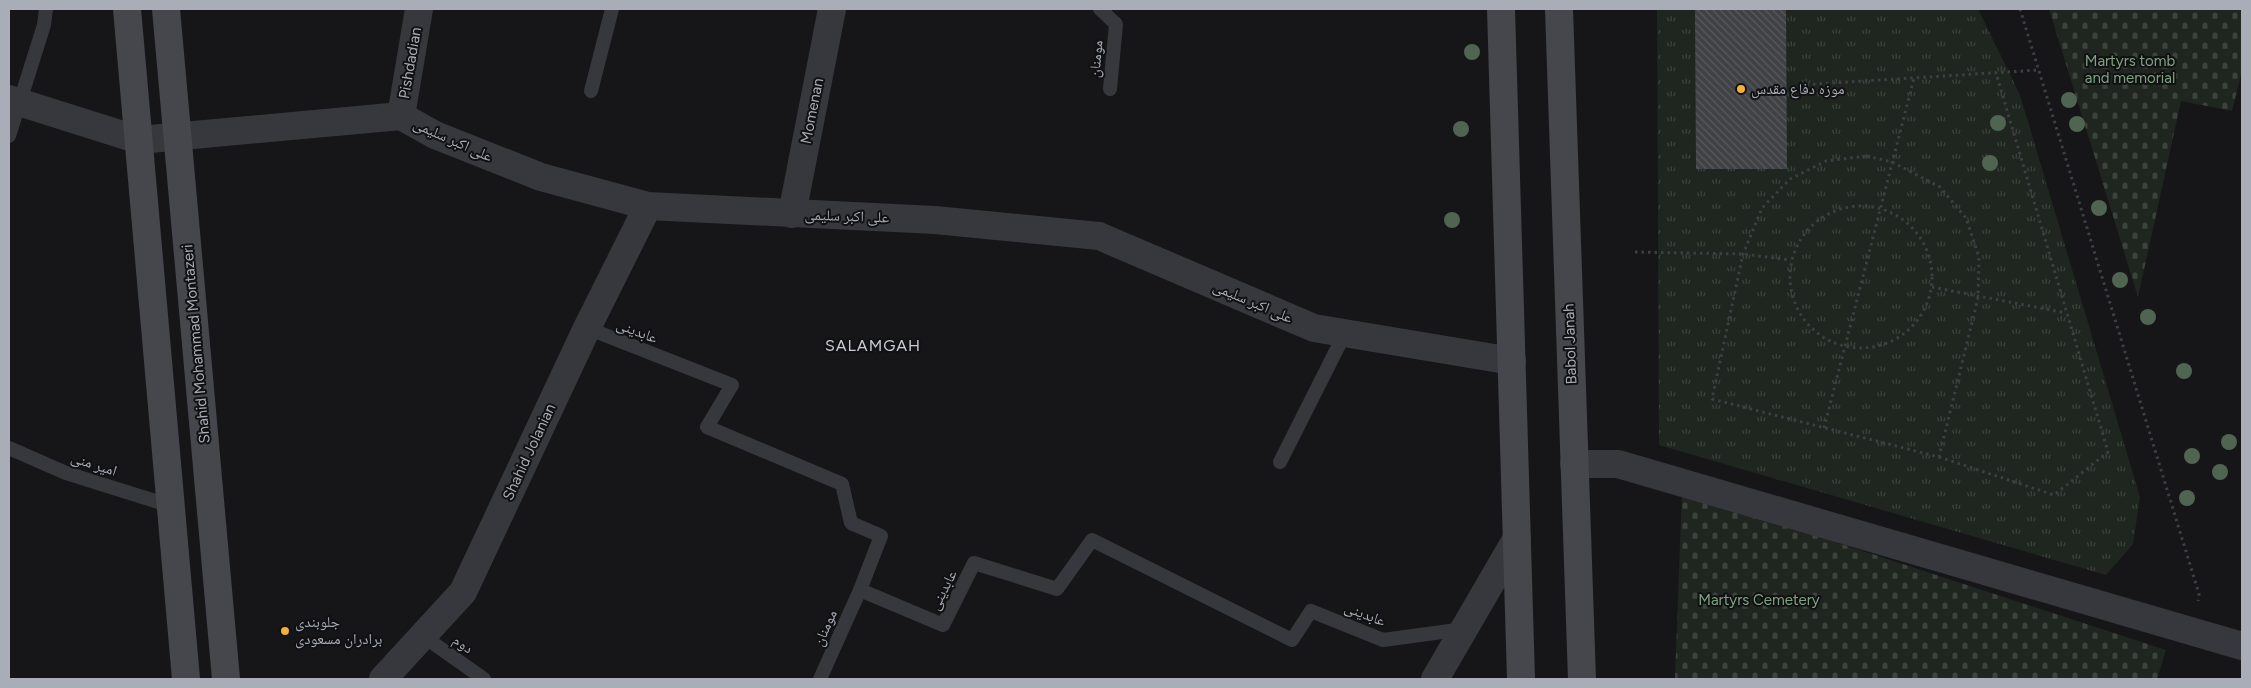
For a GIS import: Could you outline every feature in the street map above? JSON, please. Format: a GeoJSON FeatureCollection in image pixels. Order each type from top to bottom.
{"type":"FeatureCollection","features":[{"type":"Feature","properties":{"kind":"main road"},"geometry":{"type":"LineString","coordinates":[[127,9],[186,679]]}},
{"type":"Feature","properties":{"kind":"main road","name":"Shahid Mohammad Montazeri"},"geometry":{"type":"LineString","coordinates":[[166,9],[226,679]]}},
{"type":"Feature","properties":{"kind":"main road"},"geometry":{"type":"LineString","coordinates":[[1501,9],[1522,679]]}},
{"type":"Feature","properties":{"kind":"main road","name":"Babol Janah"},"geometry":{"type":"LineString","coordinates":[[1559,9],[1582,679]]}},
{"type":"Feature","properties":{"kind":"street","name":"Pishdadian"},"geometry":{"type":"LineString","coordinates":[[401,116],[420,9]]}},
{"type":"Feature","properties":{"kind":"street","name":"Momenan"},"geometry":{"type":"LineString","coordinates":[[792,214],[832,9]]}},
{"type":"Feature","properties":{"kind":"street"},"geometry":{"type":"LineString","coordinates":[[15,101],[139,140]]}},
{"type":"Feature","properties":{"kind":"street","name":"علی اکبر سلیمی"},"geometry":{"type":"LineString","coordinates":[[139,140],[178,138],[401,116],[435,135],[541,177],[648,206],[935,220],[1099,236],[1314,328],[1512,362]]}},
{"type":"Feature","properties":{"kind":"street","name":"Shahid Jolanian"},"geometry":{"type":"LineString","coordinates":[[383,679],[463,592],[587,328],[648,206]]}},
{"type":"Feature","properties":{"kind":"street"},"geometry":{"type":"LineString","coordinates":[[1574,464],[1618,464],[2242,646]]}},
{"type":"Feature","properties":{"kind":"street"},"geometry":{"type":"LineString","coordinates":[[1435,679],[1517,538]]}},
{"type":"Feature","properties":{"kind":"lane"},"geometry":{"type":"LineString","coordinates":[[9,136],[15,101],[44,25],[46,9]]}},
{"type":"Feature","properties":{"kind":"lane"},"geometry":{"type":"LineString","coordinates":[[591,91],[612,9]]}},
{"type":"Feature","properties":{"kind":"lane","name":"مومنان"},"geometry":{"type":"LineString","coordinates":[[1100,9],[1116,24],[1110,89]]}},
{"type":"Feature","properties":{"kind":"lane","name":"عابدینی"},"geometry":{"type":"LineString","coordinates":[[587,328],[732,385],[707,427],[842,484],[851,522],[881,536],[860,590],[943,625],[974,563],[1058,589],[1092,540],[1292,640],[1311,611],[1383,640],[1464,629]]}},
{"type":"Feature","properties":{"kind":"lane"},"geometry":{"type":"LineString","coordinates":[[1280,462],[1345,333]]}},
{"type":"Feature","properties":{"kind":"lane","name":"امیر منی"},"geometry":{"type":"LineString","coordinates":[[9,448],[66,473],[171,506]]}},
{"type":"Feature","properties":{"kind":"lane","name":"مومنان"},"geometry":{"type":"LineString","coordinates":[[820,679],[860,590]]}},
{"type":"Feature","properties":{"kind":"lane","name":"دوم"},"geometry":{"type":"LineString","coordinates":[[423,636],[484,679]]}},
{"type":"Feature","properties":{"kind":"path"},"geometry":{"type":"LineString","coordinates":[[2020,9],[2200,594],[2190,630]]}},
{"type":"Feature","properties":{"kind":"path"},"geometry":{"type":"LineString","coordinates":[[1800,84],[2039,70]]}},
{"type":"Feature","properties":{"kind":"path"},"geometry":{"type":"LineString","coordinates":[[1939,457],[1978,298],[1979,257],[1966,218],[1940,187],[1892,162],[1866,156],[1826,161],[1790,179],[1762,208],[1743,254],[1712,399],[1939,457],[2054,494],[2108,452],[1996,73]]}},
{"type":"Feature","properties":{"kind":"path"},"geometry":{"type":"LineString","coordinates":[[1824,428],[1914,78]]}},
{"type":"Feature","properties":{"kind":"path"},"geometry":{"type":"LineString","coordinates":[[1857,204],[1880,207],[1899,215],[1918,235],[1926,247],[1932,266],[1932,287],[1926,306],[1916,323],[1902,336],[1884,345],[1865,348],[1845,347],[1827,340],[1812,329],[1800,315],[1792,297],[1789,278],[1791,260],[1800,239],[1815,221],[1828,213],[1835,209],[1857,204]]}},
{"type":"Feature","properties":{"kind":"path"},"geometry":{"type":"LineString","coordinates":[[1635,252],[1743,254],[1791,260]]}},
{"type":"Feature","properties":{"kind":"path"},"geometry":{"type":"LineString","coordinates":[[1932,287],[1978,298],[2066,313]]}},
{"type":"Feature","properties":{"kind":"green space"},"geometry":{"type":"Polygon","coordinates":[[[1657,9],[1978,9],[2020,95],[2140,497],[2133,544],[2106,575],[1659,445],[1657,9]]]}},
{"type":"Feature","properties":{"kind":"green space","name":"Martyrs tomb and memorial"},"geometry":{"type":"Polygon","coordinates":[[[2049,9],[2242,9],[2242,71],[2232,111],[2181,101],[2138,297],[2049,9]]]}},
{"type":"Feature","properties":{"kind":"green space","name":"Martyrs Cemetery"},"geometry":{"type":"Polygon","coordinates":[[[1682,492],[2166,650],[2157,679],[1675,679],[1682,492]]]}},
{"type":"Feature","properties":{"kind":"building","name":"موزه دفاع مقدس"},"geometry":{"type":"Polygon","coordinates":[[[1695,9],[1786,9],[1787,169],[1696,169],[1695,9]]]}},
{"type":"Feature","properties":{"kind":"place","name":"موزه دفاع مقدس"},"geometry":{"type":"Point","coordinates":[1741,89]}},
{"type":"Feature","properties":{"kind":"place","name":"جلوبندی برادران مسعودی"},"geometry":{"type":"Point","coordinates":[285,631]}},
{"type":"Feature","properties":{"kind":"district","name":"SALAMGAH"},"geometry":{"type":"Point","coordinates":[873,345]}}]}
